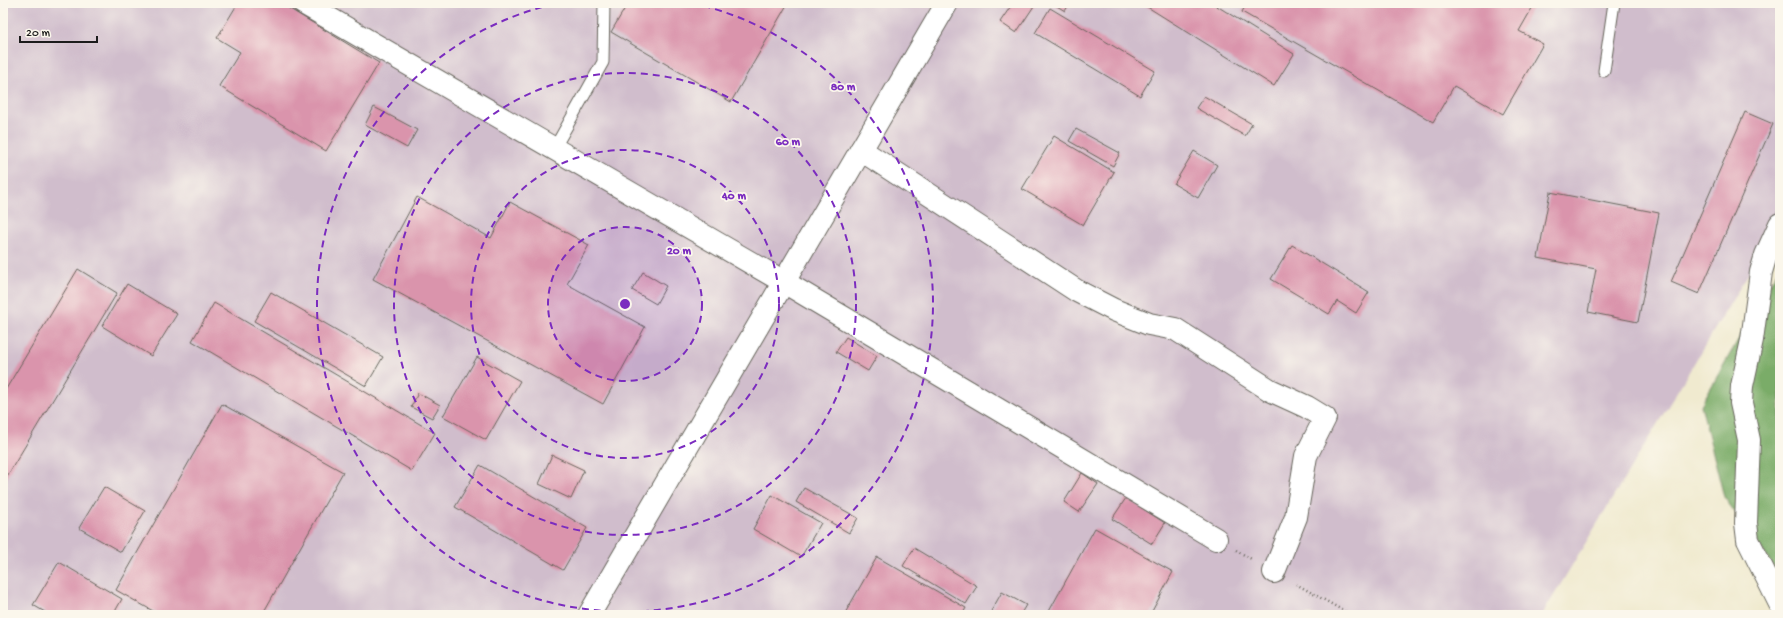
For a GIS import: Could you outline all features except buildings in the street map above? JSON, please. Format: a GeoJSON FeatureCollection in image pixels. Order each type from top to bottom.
{"type":"FeatureCollection","features":[{"type":"Feature","properties":{"kind":"street"},"geometry":{"type":"LineString","coordinates":[[303,3],[784,282],[1216,539]]}},
{"type":"Feature","properties":{"kind":"street"},"geometry":{"type":"LineString","coordinates":[[589,615],[948,3]]}},
{"type":"Feature","properties":{"kind":"street"},"geometry":{"type":"LineString","coordinates":[[861,150],[1077,291],[1114,310],[1149,324],[1175,329],[1270,390],[1307,407],[1325,418],[1306,456],[1296,517],[1274,572]]}},
{"type":"Feature","properties":{"kind":"street"},"geometry":{"type":"LineString","coordinates":[[1780,224],[1766,255],[1761,272],[1752,340],[1742,386],[1741,403],[1749,440],[1746,523],[1748,540],[1780,604]]}},
{"type":"Feature","properties":{"kind":"lane"},"geometry":{"type":"LineString","coordinates":[[554,149],[603,62],[604,3]]}},
{"type":"Feature","properties":{"kind":"lane"},"geometry":{"type":"LineString","coordinates":[[1604,71],[1614,3]]}},
{"type":"Feature","properties":{"kind":"path"},"geometry":{"type":"LineString","coordinates":[[1517,615],[1520,613],[1523,615]]}},
{"type":"Feature","properties":{"kind":"shaded area"},"geometry":{"type":"Polygon","coordinates":[[[3,3],[1780,3],[1780,221],[1542,615],[3,615],[3,3]]]}},
{"type":"Feature","properties":{"kind":"green space"},"geometry":{"type":"Polygon","coordinates":[[[1780,266],[1780,575],[1724,497],[1701,405],[1780,266]]]}}]}
